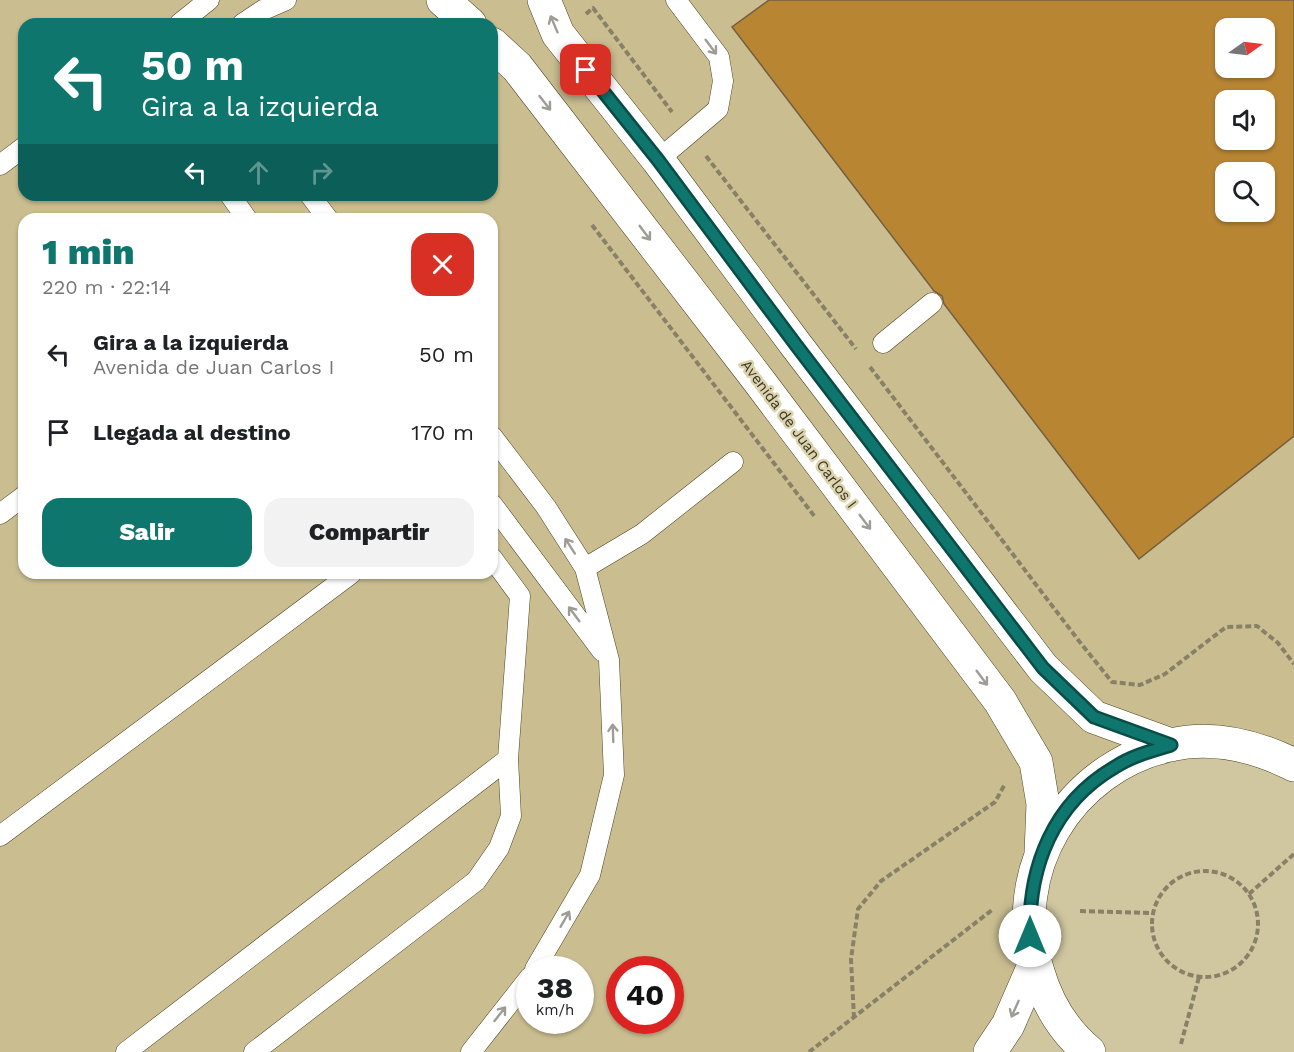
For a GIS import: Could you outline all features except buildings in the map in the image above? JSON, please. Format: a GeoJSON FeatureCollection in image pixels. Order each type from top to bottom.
{"type":"FeatureCollection","features":[{"type":"Feature","properties":{"kind":"street"},"geometry":{"type":"LineString","coordinates":[[443,0],[463,18]]}},
{"type":"Feature","properties":{"kind":"street"},"geometry":{"type":"LineString","coordinates":[[544,0],[558,34],[658,160],[1043,668],[1094,717],[1171,745]]}},
{"type":"Feature","properties":{"kind":"street","name":"Avenida de Juan Carlos I"},"geometry":{"type":"LineString","coordinates":[[498,49],[518,67],[1000,701],[1036,762],[1042,804],[1041,853]]}},
{"type":"Feature","properties":{"kind":"street"},"geometry":{"type":"LineString","coordinates":[[1089,1052],[1066,1029],[1042,987],[1030,936],[1029,908],[1033,882],[1041,853],[1055,825],[1074,800],[1114,767],[1138,755],[1171,745],[1196,741],[1226,742],[1287,757]]}},
{"type":"Feature","properties":{"kind":"street"},"geometry":{"type":"LineString","coordinates":[[990,1052],[1008,1025],[1035,963]]}},
{"type":"Feature","properties":{"kind":"lane"},"geometry":{"type":"LineString","coordinates":[[187,18],[210,0]]}},
{"type":"Feature","properties":{"kind":"lane"},"geometry":{"type":"LineString","coordinates":[[251,18],[286,0]]}},
{"type":"Feature","properties":{"kind":"lane"},"geometry":{"type":"LineString","coordinates":[[658,160],[718,109],[723,81],[719,57],[683,2]]}},
{"type":"Feature","properties":{"kind":"lane"},"geometry":{"type":"LineString","coordinates":[[0,165],[18,152]]}},
{"type":"Feature","properties":{"kind":"lane"},"geometry":{"type":"LineString","coordinates":[[883,343],[932,303]]}},
{"type":"Feature","properties":{"kind":"lane"},"geometry":{"type":"LineString","coordinates":[[498,444],[546,507],[585,568],[609,660],[614,775],[612,786],[590,875],[543,956]]}},
{"type":"Feature","properties":{"kind":"lane"},"geometry":{"type":"LineString","coordinates":[[585,568],[642,534],[733,462]]}},
{"type":"Feature","properties":{"kind":"lane"},"geometry":{"type":"LineString","coordinates":[[0,514],[18,500]]}},
{"type":"Feature","properties":{"kind":"lane"},"geometry":{"type":"LineString","coordinates":[[498,512],[609,660]]}},
{"type":"Feature","properties":{"kind":"lane"},"geometry":{"type":"LineString","coordinates":[[254,1052],[476,881],[499,848],[511,816],[508,759],[520,596],[498,566]]}},
{"type":"Feature","properties":{"kind":"lane"},"geometry":{"type":"LineString","coordinates":[[0,836],[344,579]]}},
{"type":"Feature","properties":{"kind":"lane"},"geometry":{"type":"LineString","coordinates":[[126,1052],[508,759]]}},
{"type":"Feature","properties":{"kind":"lane"},"geometry":{"type":"LineString","coordinates":[[472,1052],[516,994]]}},
{"type":"Feature","properties":{"kind":"path"},"geometry":{"type":"LineString","coordinates":[[591,224],[820,524]]}},
{"type":"Feature","properties":{"kind":"path"},"geometry":{"type":"LineString","coordinates":[[854,1018],[851,959],[858,909],[881,880],[995,802],[1008,778]]}},
{"type":"Feature","properties":{"kind":"path"},"geometry":{"type":"LineString","coordinates":[[1249,894],[1294,854]]}},
{"type":"Feature","properties":{"kind":"path"},"geometry":{"type":"LineString","coordinates":[[1203,870],[1221,873],[1237,881],[1249,894],[1257,910],[1259,927],[1255,944],[1246,959],[1232,970],[1216,976],[1198,977],[1182,972],[1167,962],[1157,947],[1152,930],[1153,913],[1160,896],[1171,883],[1186,874],[1203,870]]}},
{"type":"Feature","properties":{"kind":"path"},"geometry":{"type":"LineString","coordinates":[[809,1052],[992,910]]}},
{"type":"Feature","properties":{"kind":"path"},"geometry":{"type":"LineString","coordinates":[[1080,911],[1153,913]]}},
{"type":"Feature","properties":{"kind":"path"},"geometry":{"type":"LineString","coordinates":[[1181,1044],[1198,977]]}},
{"type":"Feature","properties":{"kind":"shaded area"},"geometry":{"type":"Polygon","coordinates":[[[0,0],[1294,0],[1294,750],[1196,741],[1074,800],[990,1052],[0,1052],[0,0]]]}},
{"type":"Feature","properties":{"kind":"route"},"geometry":{"type":"LineString","coordinates":[[586,70],[658,160],[1043,668],[1094,717],[1171,745],[1138,755],[1114,767],[1074,800],[1055,825],[1041,853],[1033,882],[1029,908],[1030,936]]}}]}
